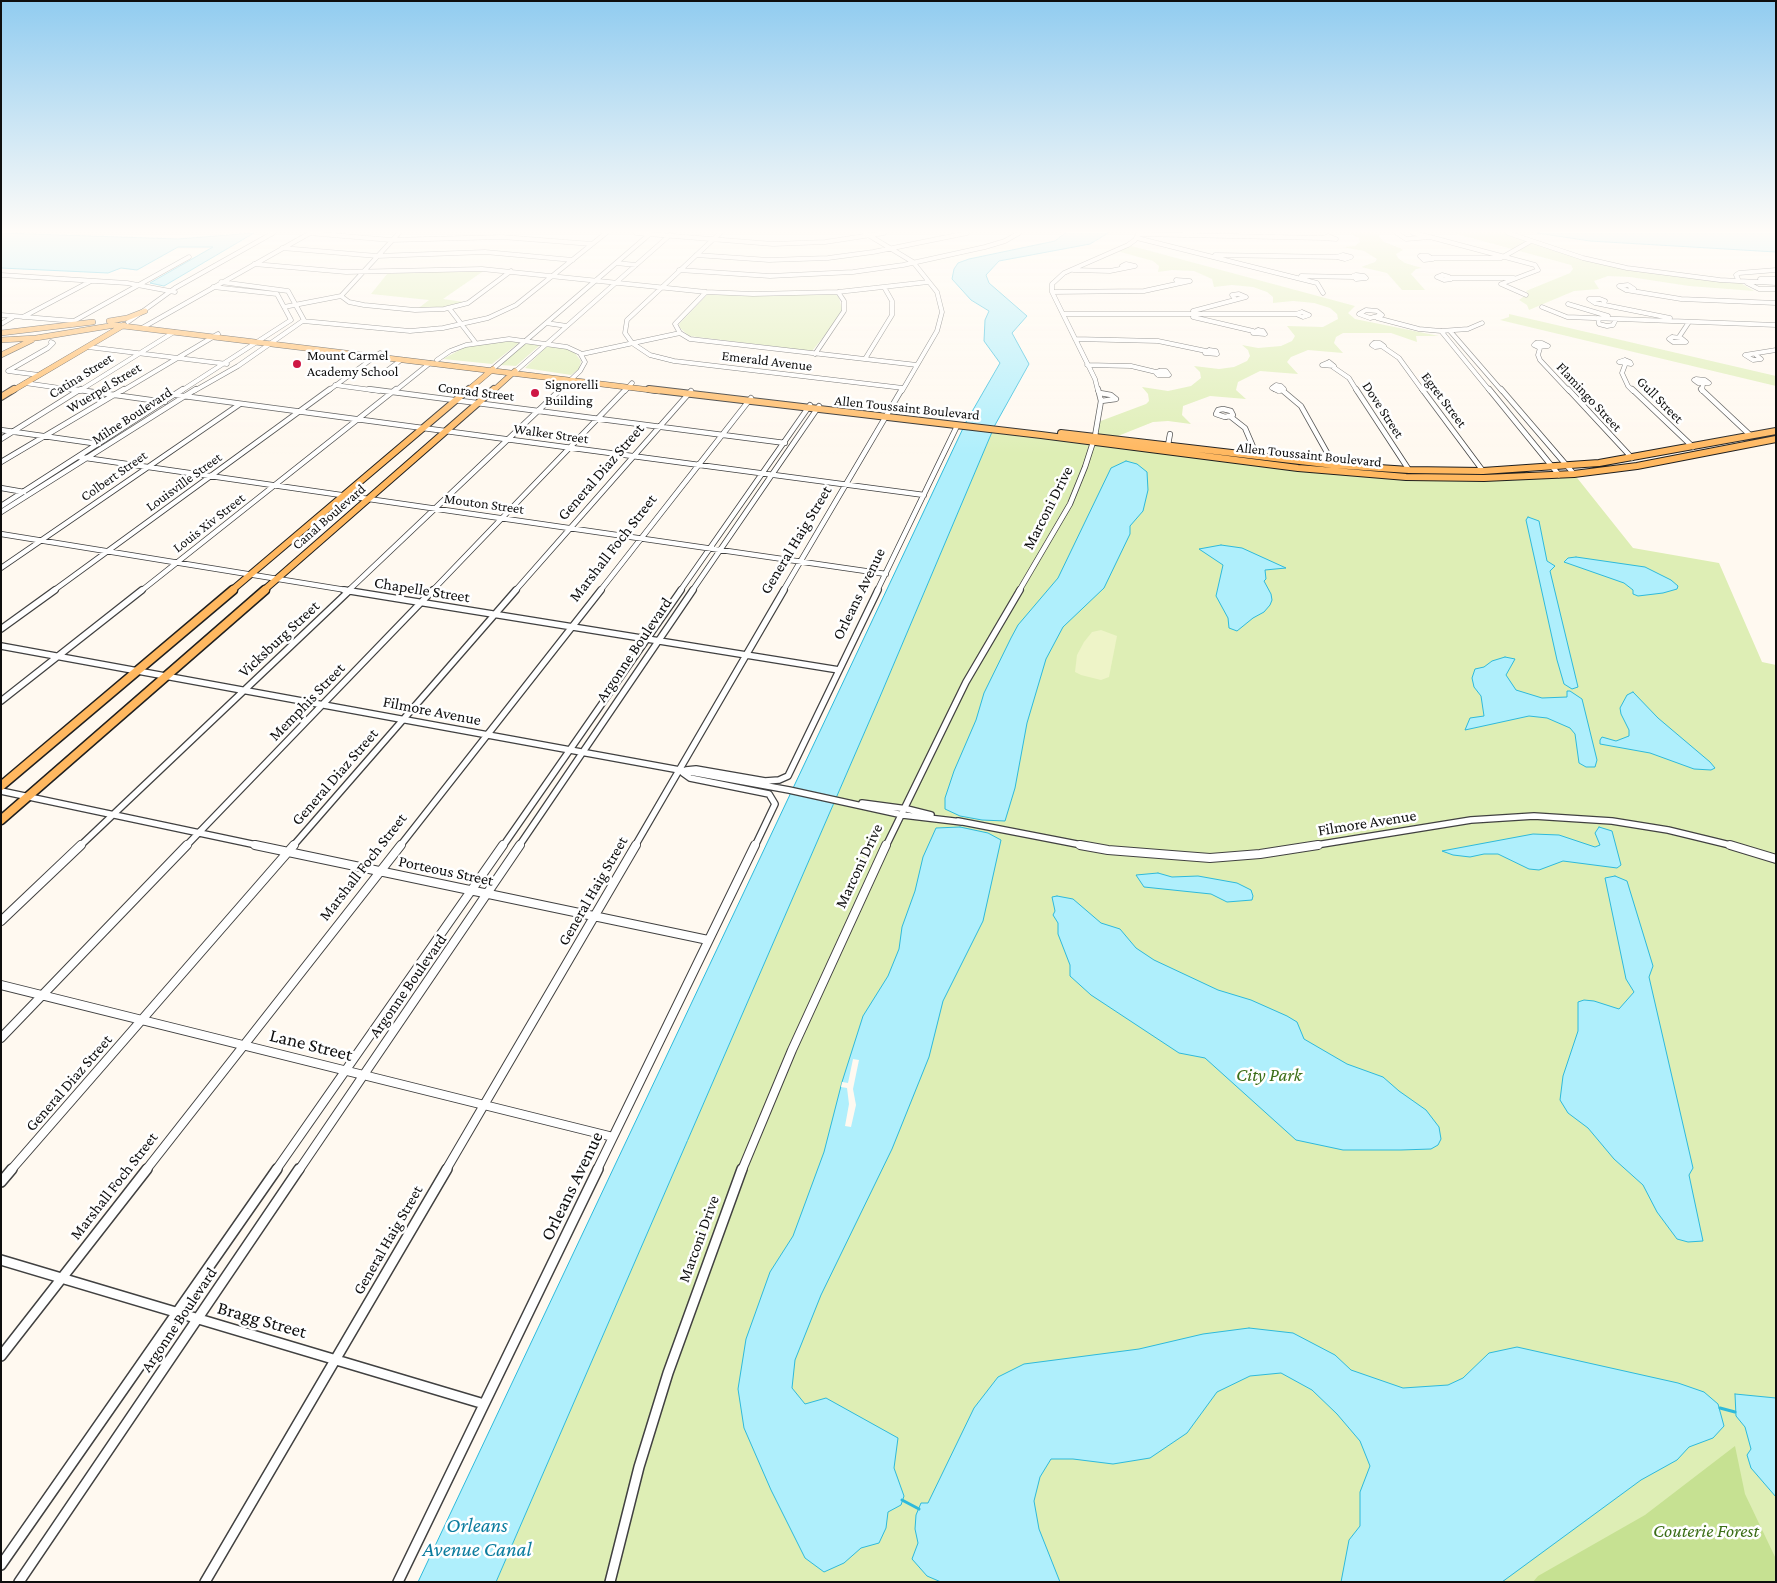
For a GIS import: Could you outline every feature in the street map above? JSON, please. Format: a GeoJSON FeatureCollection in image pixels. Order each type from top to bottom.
{"type":"FeatureCollection","features":[{"type":"Feature","properties":{"kind":"main road"},"geometry":{"type":"LineString","coordinates":[[108,321],[127,318],[145,311]]}},
{"type":"Feature","properties":{"kind":"main road","name":"Allen Toussaint Boulevard"},"geometry":{"type":"LineString","coordinates":[[36,338],[67,326],[108,321],[142,328],[258,343],[273,342],[430,363],[515,371],[887,417],[1094,439],[1368,474],[1451,478],[1574,474],[1665,461],[1776,439]]}},
{"type":"Feature","properties":{"kind":"main road"},"geometry":{"type":"LineString","coordinates":[[74,322],[93,322]]}},
{"type":"Feature","properties":{"kind":"main road"},"geometry":{"type":"LineString","coordinates":[[1,397],[125,324]]}},
{"type":"Feature","properties":{"kind":"main road","name":"Allen Toussaint Boulevard"},"geometry":{"type":"LineString","coordinates":[[36,338],[100,326],[148,324],[264,339],[273,342]]}},
{"type":"Feature","properties":{"kind":"main road"},"geometry":{"type":"LineString","coordinates":[[1,333],[67,326]]}},
{"type":"Feature","properties":{"kind":"main road"},"geometry":{"type":"LineString","coordinates":[[1,340],[36,338]]}},
{"type":"Feature","properties":{"kind":"main road"},"geometry":{"type":"LineString","coordinates":[[1,355],[36,338]]}},
{"type":"Feature","properties":{"kind":"main road"},"geometry":{"type":"LineString","coordinates":[[1,340],[16,343],[17,347]]}},
{"type":"Feature","properties":{"kind":"main road","name":"Allen Toussaint Boulevard"},"geometry":{"type":"LineString","coordinates":[[399,358],[436,360],[460,365]]}},
{"type":"Feature","properties":{"kind":"main road","name":"Canal Boulevard"},"geometry":{"type":"LineString","coordinates":[[1,786],[493,369]]}},
{"type":"Feature","properties":{"kind":"main road","name":"Canal Boulevard"},"geometry":{"type":"LineString","coordinates":[[1,820],[515,371]]}},
{"type":"Feature","properties":{"kind":"main road","name":"Allen Toussaint Boulevard"},"geometry":{"type":"LineString","coordinates":[[1136,445],[1168,445],[1256,456],[1298,464],[1409,470],[1483,471],[1553,468],[1632,458],[1776,431]]}},
{"type":"Feature","properties":{"kind":"main road"},"geometry":{"type":"LineString","coordinates":[[1718,442],[1731,448]]}},
{"type":"Feature","properties":{"kind":"main road"},"geometry":{"type":"LineString","coordinates":[[1655,454],[1665,461]]}},
{"type":"Feature","properties":{"kind":"main road"},"geometry":{"type":"LineString","coordinates":[[1446,471],[1451,478]]}},
{"type":"Feature","properties":{"kind":"street"},"geometry":{"type":"LineString","coordinates":[[22,317],[41,307]]}},
{"type":"Feature","properties":{"kind":"street"},"geometry":{"type":"LineString","coordinates":[[1,315],[74,322],[100,307]]}},
{"type":"Feature","properties":{"kind":"street"},"geometry":{"type":"LineString","coordinates":[[125,324],[151,307]]}},
{"type":"Feature","properties":{"kind":"street"},"geometry":{"type":"LineString","coordinates":[[125,324],[155,307]]}},
{"type":"Feature","properties":{"kind":"street"},"geometry":{"type":"LineString","coordinates":[[142,328],[178,307]]}},
{"type":"Feature","properties":{"kind":"street","name":"Milne Boulevard"},"geometry":{"type":"LineString","coordinates":[[1,506],[264,339],[291,320],[284,307]]}},
{"type":"Feature","properties":{"kind":"street"},"geometry":{"type":"LineString","coordinates":[[298,307],[304,317],[303,321],[405,331],[462,325],[506,312],[513,307]]}},
{"type":"Feature","properties":{"kind":"street"},"geometry":{"type":"LineString","coordinates":[[388,307],[415,310],[452,307]]}},
{"type":"Feature","properties":{"kind":"street","name":"Canal Boulevard"},"geometry":{"type":"LineString","coordinates":[[493,369],[565,307]]}},
{"type":"Feature","properties":{"kind":"street","name":"Canal Boulevard"},"geometry":{"type":"LineString","coordinates":[[515,371],[588,307]]}},
{"type":"Feature","properties":{"kind":"street"},"geometry":{"type":"LineString","coordinates":[[632,343],[625,333],[625,325],[640,307]]}},
{"type":"Feature","properties":{"kind":"street"},"geometry":{"type":"LineString","coordinates":[[692,307],[675,324],[680,333],[695,340],[917,365]]}},
{"type":"Feature","properties":{"kind":"street"},"geometry":{"type":"LineString","coordinates":[[815,354],[844,311],[844,307]]}},
{"type":"Feature","properties":{"kind":"street"},"geometry":{"type":"LineString","coordinates":[[865,359],[888,325],[892,315],[892,307]]}},
{"type":"Feature","properties":{"kind":"street","name":"General Haig Street"},"geometry":{"type":"LineString","coordinates":[[205,1582],[680,771],[745,655],[937,331],[942,317],[941,307]]}},
{"type":"Feature","properties":{"kind":"street","name":"Marconi Drive"},"geometry":{"type":"LineString","coordinates":[[610,1582],[639,1467],[660,1397],[734,1189],[796,1042],[901,811],[966,682],[1070,504],[1094,439],[1101,401],[1100,393],[1059,307]]}},
{"type":"Feature","properties":{"kind":"street"},"geometry":{"type":"LineString","coordinates":[[1180,314],[1213,307],[1221,322]]}},
{"type":"Feature","properties":{"kind":"street"},"geometry":{"type":"LineString","coordinates":[[1544,307],[1566,317],[1776,325]]}},
{"type":"Feature","properties":{"kind":"street"},"geometry":{"type":"LineString","coordinates":[[1577,307],[1617,319]]}},
{"type":"Feature","properties":{"kind":"street"},"geometry":{"type":"LineString","coordinates":[[1622,307],[1691,322]]}},
{"type":"Feature","properties":{"kind":"street"},"geometry":{"type":"LineString","coordinates":[[449,308],[475,342]]}},
{"type":"Feature","properties":{"kind":"street"},"geometry":{"type":"LineString","coordinates":[[1377,318],[1382,315],[1377,311],[1366,310],[1359,312],[1366,318],[1377,318],[1419,329],[1441,331],[1475,328],[1482,323]]}},
{"type":"Feature","properties":{"kind":"street"},"geometry":{"type":"LineString","coordinates":[[1063,314],[1296,314]]}},
{"type":"Feature","properties":{"kind":"street"},"geometry":{"type":"LineString","coordinates":[[1180,314],[1221,322],[1253,331]]}},
{"type":"Feature","properties":{"kind":"street"},"geometry":{"type":"LineString","coordinates":[[1,324],[14,317]]}},
{"type":"Feature","properties":{"kind":"street"},"geometry":{"type":"LineString","coordinates":[[1598,318],[1599,324],[1607,326],[1613,325],[1617,319]]}},
{"type":"Feature","properties":{"kind":"street","name":"Milne Boulevard"},"geometry":{"type":"LineString","coordinates":[[1,512],[184,396],[238,366],[303,321]]}},
{"type":"Feature","properties":{"kind":"street"},"geometry":{"type":"LineString","coordinates":[[1679,337],[1691,322]]}},
{"type":"Feature","properties":{"kind":"street"},"geometry":{"type":"LineString","coordinates":[[546,323],[567,326]]}},
{"type":"Feature","properties":{"kind":"street"},"geometry":{"type":"LineString","coordinates":[[1441,331],[1560,475]]}},
{"type":"Feature","properties":{"kind":"street"},"geometry":{"type":"LineString","coordinates":[[1450,331],[1574,474]]}},
{"type":"Feature","properties":{"kind":"street","name":"Catina Street"},"geometry":{"type":"LineString","coordinates":[[1,439],[174,332]]}},
{"type":"Feature","properties":{"kind":"street"},"geometry":{"type":"LineString","coordinates":[[436,360],[453,349],[475,342],[499,339],[567,346],[582,354],[680,333]]}},
{"type":"Feature","properties":{"kind":"street","name":"Wuerpel Street"},"geometry":{"type":"LineString","coordinates":[[1,462],[176,357],[218,334]]}},
{"type":"Feature","properties":{"kind":"street"},"geometry":{"type":"LineString","coordinates":[[1075,339],[1158,341],[1206,351]]}},
{"type":"Feature","properties":{"kind":"street"},"geometry":{"type":"LineString","coordinates":[[39,375],[8,371],[48,348],[53,343],[51,342]]}},
{"type":"Feature","properties":{"kind":"street","name":"Emerald Avenue"},"geometry":{"type":"LineString","coordinates":[[632,343],[650,355],[674,361],[903,388]]}},
{"type":"Feature","properties":{"kind":"street"},"geometry":{"type":"LineString","coordinates":[[88,347],[238,366]]}},
{"type":"Feature","properties":{"kind":"street","name":"Egret Street"},"geometry":{"type":"LineString","coordinates":[[1383,347],[1399,358],[1483,471]]}},
{"type":"Feature","properties":{"kind":"street","name":"Flamingo Street"},"geometry":{"type":"LineString","coordinates":[[1540,348],[1538,355],[1545,367],[1632,458]]}},
{"type":"Feature","properties":{"kind":"street"},"geometry":{"type":"LineString","coordinates":[[1756,355],[1776,350]]}},
{"type":"Feature","properties":{"kind":"street"},"geometry":{"type":"LineString","coordinates":[[573,378],[584,365],[582,354]]}},
{"type":"Feature","properties":{"kind":"street","name":"Louisville Street"},"geometry":{"type":"LineString","coordinates":[[1,630],[378,355]]}},
{"type":"Feature","properties":{"kind":"street"},"geometry":{"type":"LineString","coordinates":[[385,372],[399,358]]}},
{"type":"Feature","properties":{"kind":"street","name":"Louis Xiv Street"},"geometry":{"type":"LineString","coordinates":[[1,701],[430,363]]}},
{"type":"Feature","properties":{"kind":"street"},"geometry":{"type":"LineString","coordinates":[[1088,365],[1131,366],[1156,372]]}},
{"type":"Feature","properties":{"kind":"street","name":"Gull Street"},"geometry":{"type":"LineString","coordinates":[[1625,365],[1622,373],[1628,386],[1693,447]]}},
{"type":"Feature","properties":{"kind":"street","name":"Dove Street"},"geometry":{"type":"LineString","coordinates":[[1333,367],[1349,378],[1409,470]]}},
{"type":"Feature","properties":{"kind":"street"},"geometry":{"type":"LineString","coordinates":[[1478,376],[1490,376]]}},
{"type":"Feature","properties":{"kind":"street","name":"Vicksburg Street"},"geometry":{"type":"LineString","coordinates":[[1,921],[573,378]]}},
{"type":"Feature","properties":{"kind":"street"},"geometry":{"type":"LineString","coordinates":[[25,383],[174,403]]}},
{"type":"Feature","properties":{"kind":"street"},"geometry":{"type":"LineString","coordinates":[[1703,384],[1701,389],[1704,394],[1750,435]]}},
{"type":"Feature","properties":{"kind":"street","name":"Conrad Street"},"geometry":{"type":"LineString","coordinates":[[336,385],[792,444]]}},
{"type":"Feature","properties":{"kind":"street","name":"Memphis Street"},"geometry":{"type":"LineString","coordinates":[[1,1038],[324,705],[630,385]]}},
{"type":"Feature","properties":{"kind":"street"},"geometry":{"type":"LineString","coordinates":[[1282,390],[1301,406],[1334,465]]}},
{"type":"Feature","properties":{"kind":"street","name":"General Diaz Street"},"geometry":{"type":"LineString","coordinates":[[1,1182],[689,392]]}},
{"type":"Feature","properties":{"kind":"street"},"geometry":{"type":"LineString","coordinates":[[1100,393],[1111,395],[1116,399],[1101,401]]}},
{"type":"Feature","properties":{"kind":"street","name":"Walker Street"},"geometry":{"type":"LineString","coordinates":[[176,395],[924,495]]}},
{"type":"Feature","properties":{"kind":"street","name":"Marshall Foch Street"},"geometry":{"type":"LineString","coordinates":[[1,1356],[639,538],[750,400]]}},
{"type":"Feature","properties":{"kind":"street","name":"Colbert Street"},"geometry":{"type":"LineString","coordinates":[[1,568],[240,404]]}},
{"type":"Feature","properties":{"kind":"street","name":"Argonne Boulevard"},"geometry":{"type":"LineString","coordinates":[[1,1565],[761,473],[783,442],[813,408]]}},
{"type":"Feature","properties":{"kind":"street","name":"Argonne Boulevard"},"geometry":{"type":"LineString","coordinates":[[19,1582],[196,1319],[488,894],[581,753],[792,444],[813,408]]}},
{"type":"Feature","properties":{"kind":"street"},"geometry":{"type":"LineString","coordinates":[[1510,414],[1522,414]]}},
{"type":"Feature","properties":{"kind":"street"},"geometry":{"type":"LineString","coordinates":[[1231,417],[1244,428],[1256,456]]}},
{"type":"Feature","properties":{"kind":"street","name":"Orleans Avenue"},"geometry":{"type":"LineString","coordinates":[[680,771],[696,769],[765,781],[779,780],[788,776],[959,425]]}},
{"type":"Feature","properties":{"kind":"street"},"geometry":{"type":"LineString","coordinates":[[1,430],[107,445]]}},
{"type":"Feature","properties":{"kind":"street"},"geometry":{"type":"LineString","coordinates":[[1168,445],[1170,434]]}},
{"type":"Feature","properties":{"kind":"street"},"geometry":{"type":"LineString","coordinates":[[1544,457],[1557,456]]}},
{"type":"Feature","properties":{"kind":"street","name":"Mouton Street"},"geometry":{"type":"LineString","coordinates":[[79,457],[886,574]]}},
{"type":"Feature","properties":{"kind":"street"},"geometry":{"type":"LineString","coordinates":[[1,488],[24,492]]}},
{"type":"Feature","properties":{"kind":"street","name":"Chapelle Street"},"geometry":{"type":"LineString","coordinates":[[1,534],[839,670]]}},
{"type":"Feature","properties":{"kind":"street","name":"Filmore Avenue"},"geometry":{"type":"LineString","coordinates":[[1,646],[1108,850],[1210,858],[1260,854],[1470,820],[1566,817],[1612,821],[1668,830],[1776,859]]}},
{"type":"Feature","properties":{"kind":"street","name":"Orleans Avenue"},"geometry":{"type":"LineString","coordinates":[[398,1582],[775,804],[769,794],[690,778],[680,771]]}},
{"type":"Feature","properties":{"kind":"street","name":"Porteous Street"},"geometry":{"type":"LineString","coordinates":[[1,791],[708,940]]}},
{"type":"Feature","properties":{"kind":"street","name":"Lane Street"},"geometry":{"type":"LineString","coordinates":[[1,985],[613,1137]]}},
{"type":"Feature","properties":{"kind":"street","name":"Bragg Street"},"geometry":{"type":"LineString","coordinates":[[1,1260],[484,1404]]}},
{"type":"Feature","properties":{"kind":"green space"},"geometry":{"type":"Polygon","coordinates":[[[420,307],[446,307],[442,308],[416,310],[420,307]]]}},
{"type":"Feature","properties":{"kind":"green space"},"geometry":{"type":"Polygon","coordinates":[[[696,307],[841,307],[842,310],[838,319],[812,351],[689,336],[680,328],[679,324],[696,307]]]}},
{"type":"Feature","properties":{"kind":"green space"},"geometry":{"type":"Polygon","coordinates":[[[1326,307],[1354,307],[1348,313],[1355,319],[1439,336],[1416,336],[1417,342],[1391,333],[1343,333],[1336,337],[1334,343],[1343,353],[1308,350],[1291,357],[1287,362],[1298,374],[1260,371],[1238,382],[1236,390],[1246,399],[1210,396],[1183,406],[1182,415],[1191,424],[1168,421],[1153,422],[1113,438],[1095,436],[1098,422],[1146,404],[1149,401],[1148,394],[1142,387],[1168,391],[1191,386],[1201,378],[1200,372],[1194,366],[1219,369],[1234,367],[1247,361],[1250,356],[1248,350],[1242,345],[1258,348],[1281,346],[1292,341],[1295,336],[1287,326],[1323,327],[1338,319],[1337,314],[1326,307]]]}},
{"type":"Feature","properties":{"kind":"green space"},"geometry":{"type":"Polygon","coordinates":[[[1509,314],[1776,376],[1776,386],[1500,320],[1509,317],[1509,314]]]}},
{"type":"Feature","properties":{"kind":"green space"},"geometry":{"type":"Polygon","coordinates":[[[508,341],[520,342],[492,364],[443,359],[467,346],[508,341]]]}},
{"type":"Feature","properties":{"kind":"green space"},"geometry":{"type":"Polygon","coordinates":[[[524,343],[540,345],[516,366],[500,365],[524,343]]]}},
{"type":"Feature","properties":{"kind":"green space"},"geometry":{"type":"Polygon","coordinates":[[[547,346],[567,349],[575,353],[581,361],[579,369],[571,375],[525,368],[547,346]]]}},
{"type":"Feature","properties":{"kind":"green space","name":"City Park"},"geometry":{"type":"Polygon","coordinates":[[[992,432],[1406,477],[1574,474],[1633,548],[1719,563],[1762,662],[1776,665],[1776,1582],[496,1582],[879,699],[992,432]]]}},
{"type":"Feature","properties":{"kind":"green space"},"geometry":{"type":"Polygon","coordinates":[[[1101,630],[1117,636],[1109,677],[1101,680],[1075,672],[1077,655],[1084,642],[1092,632],[1101,630]]]}},
{"type":"Feature","properties":{"kind":"green space","name":"Couterie Forest"},"geometry":{"type":"Polygon","coordinates":[[[1735,1446],[1745,1494],[1776,1559],[1776,1582],[1533,1582],[1538,1576],[1645,1515],[1735,1446]]]}},
{"type":"Feature","properties":{"kind":"water","name":"Orleans Avenue Canal"},"geometry":{"type":"Polygon","coordinates":[[[982,307],[1016,307],[1027,316],[1012,333],[1029,364],[995,425],[879,699],[496,1582],[418,1582],[966,422],[1000,363],[984,341],[985,320],[989,311],[982,307]]]}},
{"type":"Feature","properties":{"kind":"water"},"geometry":{"type":"Polygon","coordinates":[[[1126,461],[1137,464],[1147,472],[1148,490],[1143,511],[1130,526],[1130,534],[1104,588],[1063,627],[1046,659],[1027,723],[1015,788],[1005,821],[982,820],[960,816],[945,809],[945,798],[954,771],[976,720],[984,693],[1011,638],[1018,625],[1058,578],[1111,468],[1126,461]]]}},
{"type":"Feature","properties":{"kind":"water"},"geometry":{"type":"Polygon","coordinates":[[[1528,517],[1539,521],[1547,561],[1555,566],[1550,571],[1578,687],[1572,689],[1564,684],[1557,660],[1526,520],[1528,517]]]}},
{"type":"Feature","properties":{"kind":"water"},"geometry":{"type":"Polygon","coordinates":[[[1221,545],[1242,548],[1286,568],[1265,570],[1266,579],[1264,581],[1272,600],[1270,605],[1264,612],[1237,631],[1229,628],[1228,618],[1216,596],[1223,565],[1199,549],[1221,545]]]}},
{"type":"Feature","properties":{"kind":"water"},"geometry":{"type":"Polygon","coordinates":[[[1576,557],[1645,567],[1671,580],[1678,586],[1677,589],[1663,593],[1638,596],[1633,594],[1633,590],[1624,583],[1564,562],[1568,558],[1576,557]]]}},
{"type":"Feature","properties":{"kind":"water"},"geometry":{"type":"Polygon","coordinates":[[[1505,657],[1515,659],[1506,675],[1516,690],[1542,698],[1567,697],[1567,691],[1570,691],[1582,699],[1597,760],[1595,767],[1586,767],[1579,763],[1575,734],[1570,728],[1547,718],[1529,716],[1465,730],[1470,718],[1484,716],[1481,696],[1474,687],[1472,678],[1475,669],[1505,657]]]}},
{"type":"Feature","properties":{"kind":"water"},"geometry":{"type":"Polygon","coordinates":[[[1633,692],[1658,718],[1715,768],[1711,770],[1694,769],[1650,753],[1600,744],[1602,737],[1616,741],[1629,736],[1629,730],[1620,708],[1627,695],[1633,692]]]}},
{"type":"Feature","properties":{"kind":"water"},"geometry":{"type":"Polygon","coordinates":[[[960,827],[988,833],[1001,840],[983,921],[943,1001],[929,1057],[892,1149],[821,1295],[795,1360],[792,1388],[805,1404],[826,1398],[898,1438],[894,1468],[904,1496],[901,1505],[888,1512],[886,1528],[879,1543],[861,1548],[844,1563],[824,1572],[805,1558],[771,1490],[744,1428],[738,1389],[746,1339],[770,1272],[793,1236],[824,1152],[842,1082],[863,1016],[888,976],[899,949],[902,927],[915,891],[923,857],[936,828],[960,827]]]}},
{"type":"Feature","properties":{"kind":"water"},"geometry":{"type":"Polygon","coordinates":[[[1599,827],[1612,831],[1621,865],[1617,868],[1563,861],[1539,870],[1529,869],[1498,854],[1470,857],[1453,855],[1442,851],[1533,834],[1559,835],[1595,847],[1600,845],[1595,833],[1599,827]]]}},
{"type":"Feature","properties":{"kind":"water"},"geometry":{"type":"Polygon","coordinates":[[[1158,873],[1172,877],[1198,876],[1237,883],[1251,890],[1252,900],[1227,902],[1211,894],[1144,887],[1136,875],[1158,873]]]}},
{"type":"Feature","properties":{"kind":"water"},"geometry":{"type":"Polygon","coordinates":[[[1615,876],[1627,881],[1653,966],[1649,977],[1693,1168],[1689,1175],[1703,1241],[1688,1242],[1677,1239],[1657,1212],[1643,1185],[1614,1159],[1588,1128],[1568,1113],[1560,1100],[1563,1076],[1578,1031],[1578,1002],[1584,1000],[1594,1001],[1619,1009],[1634,992],[1626,979],[1605,878],[1615,876]]]}},
{"type":"Feature","properties":{"kind":"water"},"geometry":{"type":"Polygon","coordinates":[[[1052,897],[1073,899],[1101,923],[1120,929],[1136,948],[1154,960],[1218,990],[1251,1000],[1287,1016],[1297,1022],[1304,1039],[1347,1064],[1383,1077],[1426,1110],[1439,1127],[1441,1139],[1438,1145],[1431,1149],[1343,1150],[1296,1140],[1205,1058],[1179,1053],[1091,995],[1070,976],[1070,965],[1058,934],[1058,923],[1053,915],[1055,911],[1052,897]]]}},
{"type":"Feature","properties":{"kind":"water"},"geometry":{"type":"Polygon","coordinates":[[[1249,1328],[1293,1333],[1335,1355],[1351,1370],[1403,1388],[1448,1385],[1463,1378],[1489,1353],[1517,1347],[1678,1383],[1704,1392],[1718,1404],[1724,1426],[1713,1438],[1689,1447],[1677,1460],[1641,1480],[1502,1582],[1341,1582],[1349,1540],[1360,1526],[1360,1492],[1370,1466],[1360,1441],[1337,1414],[1312,1390],[1281,1373],[1250,1376],[1217,1392],[1187,1433],[1150,1458],[1113,1464],[1073,1459],[1051,1459],[1040,1477],[1034,1501],[1039,1529],[1060,1582],[941,1582],[927,1576],[912,1559],[918,1543],[915,1529],[916,1515],[921,1503],[928,1503],[974,1408],[998,1377],[1024,1364],[1139,1349],[1203,1334],[1249,1328]]]}},
{"type":"Feature","properties":{"kind":"water"},"geometry":{"type":"Polygon","coordinates":[[[1735,1394],[1776,1398],[1776,1497],[1751,1468],[1747,1455],[1751,1449],[1745,1427],[1736,1416],[1735,1394]]]}},
{"type":"Feature","properties":{"kind":"pier"},"geometry":{"type":"Polygon","coordinates":[[[853,1059],[859,1060],[853,1089],[856,1105],[851,1127],[845,1126],[849,1104],[847,1088],[841,1087],[842,1082],[848,1083],[853,1059]]]}},
{"type":"Feature","properties":{"kind":"waterway"},"geometry":{"type":"LineString","coordinates":[[1720,1408],[1735,1412]]}},
{"type":"Feature","properties":{"kind":"waterway"},"geometry":{"type":"LineString","coordinates":[[902,1500],[919,1509]]}},
{"type":"Feature","properties":{"kind":"place","name":"Mount Carmel Academy School"},"geometry":{"type":"Point","coordinates":[297,364]}},
{"type":"Feature","properties":{"kind":"place","name":"Signorelli Building"},"geometry":{"type":"Point","coordinates":[535,393]}}]}
